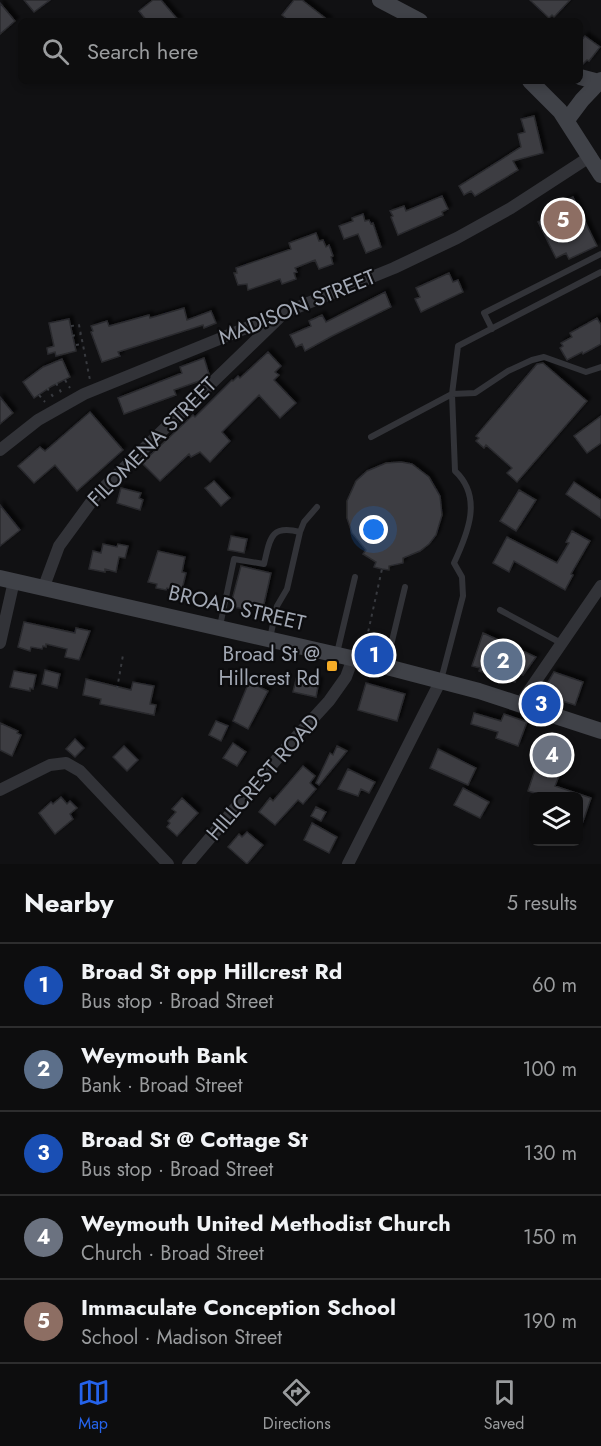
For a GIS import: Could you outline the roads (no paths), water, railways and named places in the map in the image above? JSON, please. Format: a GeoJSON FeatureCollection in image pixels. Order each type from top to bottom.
{"type":"FeatureCollection","features":[{"type":"Feature","properties":{"kind":"main road"},"geometry":{"type":"LineString","coordinates":[[380,0],[414,18]]}},
{"type":"Feature","properties":{"kind":"main road"},"geometry":{"type":"LineString","coordinates":[[567,120],[600,81],[583,78]]}},
{"type":"Feature","properties":{"kind":"main road"},"geometry":{"type":"LineString","coordinates":[[533,84],[551,100],[567,120],[601,175]]}},
{"type":"Feature","properties":{"kind":"main road","name":"BROAD STREET"},"geometry":{"type":"LineString","coordinates":[[7,580],[386,666],[441,680],[601,731]]}},
{"type":"Feature","properties":{"kind":"street","name":"MADISON STREET"},"geometry":{"type":"LineString","coordinates":[[0,450],[38,420],[92,391],[394,268],[457,238],[511,208],[591,156]]}},
{"type":"Feature","properties":{"kind":"street","name":"FILOMENA STREET"},"geometry":{"type":"LineString","coordinates":[[43,589],[58,546],[97,494],[285,313]]}},
{"type":"Feature","properties":{"kind":"street"},"geometry":{"type":"LineString","coordinates":[[0,643],[7,580]]}},
{"type":"Feature","properties":{"kind":"street"},"geometry":{"type":"LineString","coordinates":[[520,704],[601,586]]}},
{"type":"Feature","properties":{"kind":"street","name":"HILLCREST ROAD"},"geometry":{"type":"LineString","coordinates":[[188,864],[329,701],[346,676],[351,658]]}},
{"type":"Feature","properties":{"kind":"street"},"geometry":{"type":"LineString","coordinates":[[348,864],[441,680]]}},
{"type":"Feature","properties":{"kind":"street"},"geometry":{"type":"LineString","coordinates":[[0,790],[50,765],[58,763],[73,766],[92,782],[168,864]]}},
{"type":"Feature","properties":{"kind":"lane"},"geometry":{"type":"LineString","coordinates":[[492,329],[484,314],[601,254]]}},
{"type":"Feature","properties":{"kind":"lane"},"geometry":{"type":"LineString","coordinates":[[441,680],[463,596],[462,577],[454,563],[467,533],[471,502],[470,491],[464,479],[455,471],[452,394],[458,346],[601,272]]}},
{"type":"Feature","properties":{"kind":"lane"},"geometry":{"type":"LineString","coordinates":[[370,437],[452,394],[476,393],[508,371],[544,357],[585,372],[601,367]]}},
{"type":"Feature","properties":{"kind":"lane"},"geometry":{"type":"LineString","coordinates":[[270,638],[277,606],[287,589],[300,532],[304,522],[317,507]]}},
{"type":"Feature","properties":{"kind":"lane"},"geometry":{"type":"LineString","coordinates":[[219,627],[234,558],[264,564],[274,534],[286,528],[300,532]]}},
{"type":"Feature","properties":{"kind":"lane"},"geometry":{"type":"LineString","coordinates":[[351,658],[355,577]]}},
{"type":"Feature","properties":{"kind":"lane"},"geometry":{"type":"LineString","coordinates":[[386,666],[405,588]]}},
{"type":"Feature","properties":{"kind":"lane"},"geometry":{"type":"LineString","coordinates":[[500,610],[562,644]]}},
{"type":"Feature","properties":{"kind":"place","name":"Immaculate Conception School"},"geometry":{"type":"Point","coordinates":[563,220]}},
{"type":"Feature","properties":{"kind":"place","name":"Broad St opp Hillcrest Rd"},"geometry":{"type":"Point","coordinates":[374,655]}},
{"type":"Feature","properties":{"kind":"place","name":"Weymouth Bank"},"geometry":{"type":"Point","coordinates":[503,661]}},
{"type":"Feature","properties":{"kind":"place","name":"Broad St @ Hillcrest Rd"},"geometry":{"type":"Point","coordinates":[332,666]}},
{"type":"Feature","properties":{"kind":"place","name":"Broad St @ Cottage St"},"geometry":{"type":"Point","coordinates":[541,704]}},
{"type":"Feature","properties":{"kind":"place","name":"Weymouth United Methodist Church"},"geometry":{"type":"Point","coordinates":[552,755]}}]}
